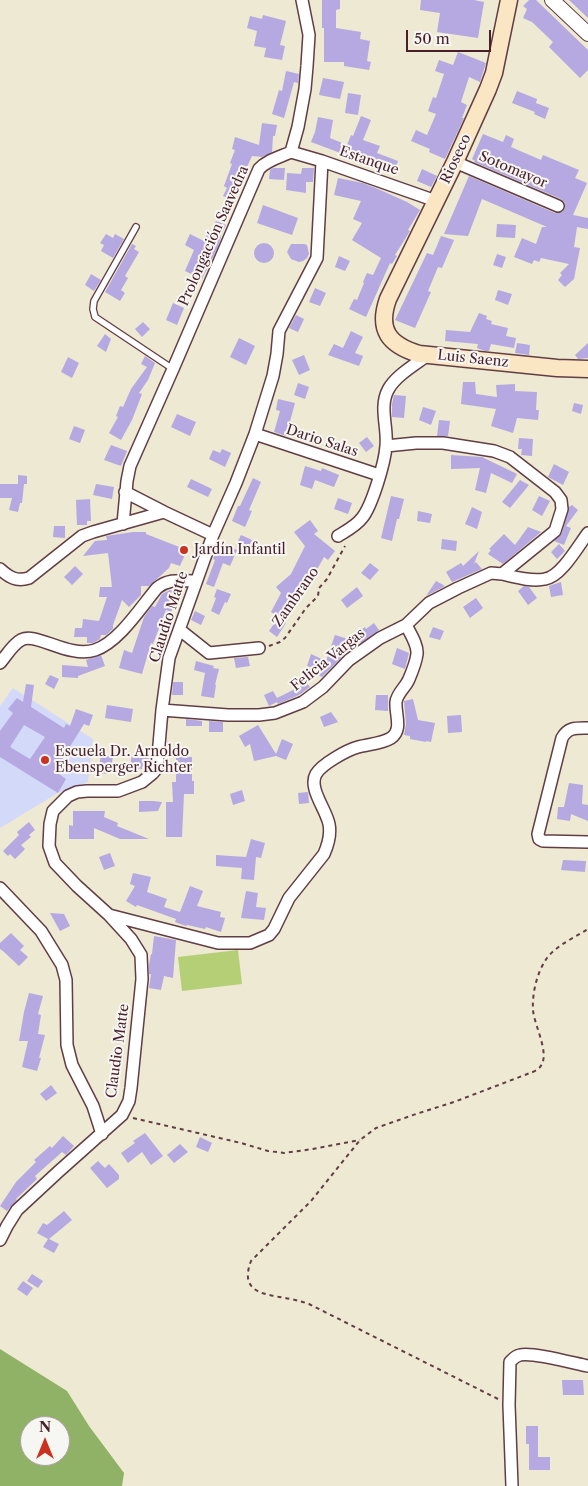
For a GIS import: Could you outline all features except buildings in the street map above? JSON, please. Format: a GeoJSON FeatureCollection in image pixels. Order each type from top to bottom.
{"type":"FeatureCollection","features":[{"type":"Feature","properties":{"kind":"main road","name":"Rioseco"},"geometry":{"type":"LineString","coordinates":[[384,312],[388,299],[455,162],[491,81],[509,0]]}},
{"type":"Feature","properties":{"kind":"main road","name":"Luis Saenz"},"geometry":{"type":"LineString","coordinates":[[384,312],[386,332],[394,342],[410,351],[428,355],[588,370]]}},
{"type":"Feature","properties":{"kind":"street"},"geometry":{"type":"LineString","coordinates":[[291,152],[306,89],[309,35],[302,0]]}},
{"type":"Feature","properties":{"kind":"street"},"geometry":{"type":"LineString","coordinates":[[552,0],[588,34]]}},
{"type":"Feature","properties":{"kind":"street","name":"Estanque"},"geometry":{"type":"LineString","coordinates":[[291,152],[436,201]]}},
{"type":"Feature","properties":{"kind":"street","name":"Prolongación Saavedra"},"geometry":{"type":"LineString","coordinates":[[123,524],[125,492],[132,459],[259,169],[268,161],[291,152]]}},
{"type":"Feature","properties":{"kind":"street","name":"Claudio Matte"},"geometry":{"type":"LineString","coordinates":[[0,1240],[17,1210],[122,1115],[128,1101],[142,979],[141,955],[131,939],[109,915],[70,880],[55,862],[49,846],[51,816],[58,806],[72,794],[87,791],[118,791],[142,782],[157,768],[169,658],[213,534],[255,434],[273,376],[279,331],[317,258],[322,161]]}},
{"type":"Feature","properties":{"kind":"street","name":"Sotomayor"},"geometry":{"type":"LineString","coordinates":[[455,162],[558,206]]}},
{"type":"Feature","properties":{"kind":"street"},"geometry":{"type":"LineString","coordinates":[[338,536],[357,524],[366,512],[379,475],[386,446],[384,410],[388,390],[399,378],[428,355]]}},
{"type":"Feature","properties":{"kind":"street","name":"Dario Salas"},"geometry":{"type":"LineString","coordinates":[[255,434],[379,475]]}},
{"type":"Feature","properties":{"kind":"street","name":"Felicia Vargas"},"geometry":{"type":"LineString","coordinates":[[162,710],[228,715],[259,715],[275,713],[303,702],[323,687],[349,660],[380,638],[406,625],[429,603],[491,573],[502,574],[555,531],[562,509],[561,500],[555,492],[510,457],[494,451],[443,443],[386,446]]}},
{"type":"Feature","properties":{"kind":"street"},"geometry":{"type":"LineString","coordinates":[[125,492],[213,534]]}},
{"type":"Feature","properties":{"kind":"street"},"geometry":{"type":"LineString","coordinates":[[0,569],[7,576],[24,580],[82,536],[164,512]]}},
{"type":"Feature","properties":{"kind":"street"},"geometry":{"type":"LineString","coordinates":[[502,574],[537,580],[552,577],[559,572],[588,533]]}},
{"type":"Feature","properties":{"kind":"street"},"geometry":{"type":"LineString","coordinates":[[0,663],[19,641],[27,638],[37,639],[71,651],[86,652],[101,648],[115,638],[164,582],[172,580],[196,581]]}},
{"type":"Feature","properties":{"kind":"street","name":"Claudio Matte"},"geometry":{"type":"LineString","coordinates":[[109,915],[218,942],[250,943],[268,935],[274,929],[290,898],[328,846],[329,823],[316,794],[314,782],[317,772],[349,750],[382,742],[392,738],[395,734],[398,721],[396,701],[409,681],[417,654],[417,647],[406,625]]}},
{"type":"Feature","properties":{"kind":"street"},"geometry":{"type":"LineString","coordinates":[[180,630],[209,652],[259,648]]}},
{"type":"Feature","properties":{"kind":"street"},"geometry":{"type":"LineString","coordinates":[[588,728],[571,728],[562,738],[538,834],[539,839],[543,841],[588,842]]}},
{"type":"Feature","properties":{"kind":"street"},"geometry":{"type":"LineString","coordinates":[[0,888],[41,931],[62,965],[66,980],[67,1045],[72,1065],[93,1106],[102,1134]]}},
{"type":"Feature","properties":{"kind":"street"},"geometry":{"type":"LineString","coordinates":[[512,1486],[509,1366],[512,1359],[516,1356],[524,1355],[541,1356],[588,1366]]}},
{"type":"Feature","properties":{"kind":"lane"},"geometry":{"type":"LineString","coordinates":[[136,227],[94,301],[93,313],[95,317],[173,369]]}},
{"type":"Feature","properties":{"kind":"path","name":"Zambrano"},"geometry":{"type":"LineString","coordinates":[[259,648],[280,642],[289,634],[306,608],[318,596],[319,588],[327,579],[353,535],[357,524]]}},
{"type":"Feature","properties":{"kind":"path"},"geometry":{"type":"LineString","coordinates":[[509,1405],[309,1304],[290,1298],[261,1294],[250,1283],[249,1268],[251,1261],[311,1201],[360,1140],[376,1128],[454,1102],[530,1073],[540,1067],[543,1060],[543,1051],[533,1012],[534,990],[540,971],[547,958],[557,947],[588,929]]}},
{"type":"Feature","properties":{"kind":"path"},"geometry":{"type":"LineString","coordinates":[[122,1115],[268,1151],[284,1153],[360,1140]]}},
{"type":"Feature","properties":{"kind":"shaded area","name":"Escuela Dr. Arnoldo Ebensperger Richter"},"geometry":{"type":"Polygon","coordinates":[[[13,688],[93,739],[88,782],[58,793],[0,828],[0,706],[13,688]]]}},
{"type":"Feature","properties":{"kind":"green space"},"geometry":{"type":"Polygon","coordinates":[[[238,950],[242,984],[182,991],[178,957],[238,950]]]}},
{"type":"Feature","properties":{"kind":"green space"},"geometry":{"type":"Polygon","coordinates":[[[0,1349],[67,1391],[89,1426],[124,1473],[122,1486],[0,1486],[0,1349]]]}},
{"type":"Feature","properties":{"kind":"place","name":"Jardín Infantil"},"geometry":{"type":"Point","coordinates":[184,550]}},
{"type":"Feature","properties":{"kind":"place","name":"Escuela Dr. Arnoldo Ebensperger Richter"},"geometry":{"type":"Point","coordinates":[45,760]}}]}
